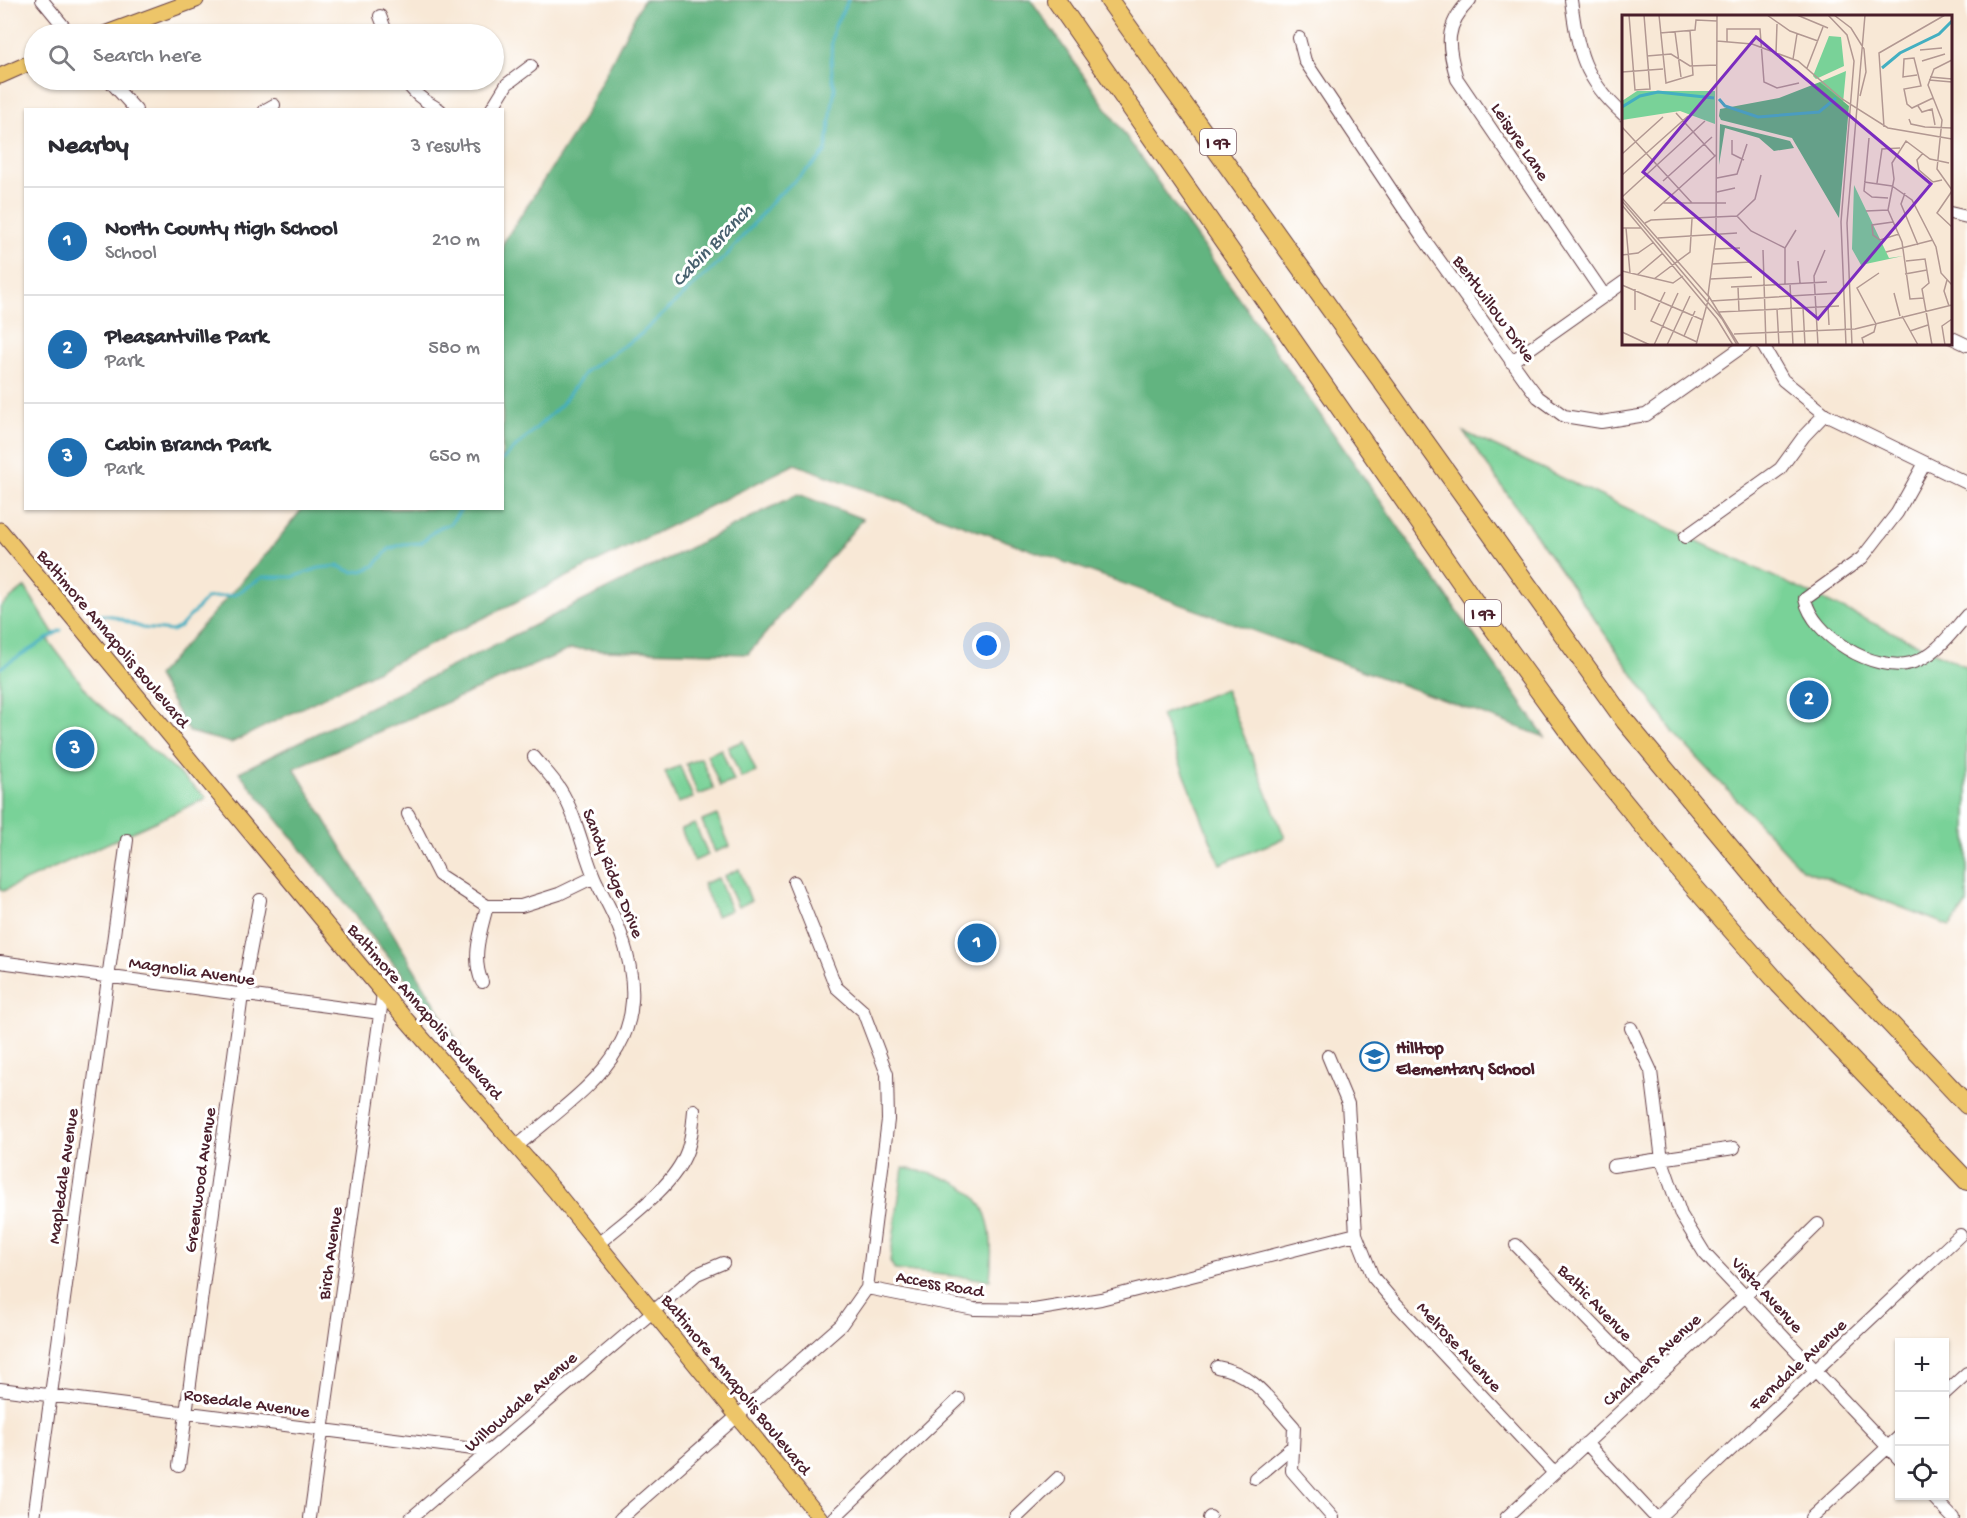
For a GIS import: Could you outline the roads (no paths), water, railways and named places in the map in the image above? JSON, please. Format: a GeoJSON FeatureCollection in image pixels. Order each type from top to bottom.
{"type":"FeatureCollection","features":[{"type":"Feature","properties":{"kind":"highway","name":"I 97"},"geometry":{"type":"LineString","coordinates":[[1056,0],[1488,621],[1584,753],[1756,958],[1967,1181]]}},
{"type":"Feature","properties":{"kind":"highway"},"geometry":{"type":"LineString","coordinates":[[1109,0],[1301,267]]}},
{"type":"Feature","properties":{"kind":"highway","name":"I 97"},"geometry":{"type":"LineString","coordinates":[[1122,0],[1301,267],[1577,657],[1676,785],[1773,899],[1967,1105]]}},
{"type":"Feature","properties":{"kind":"main road"},"geometry":{"type":"LineString","coordinates":[[131,24],[196,0]]}},
{"type":"Feature","properties":{"kind":"main road"},"geometry":{"type":"LineString","coordinates":[[0,76],[24,65]]}},
{"type":"Feature","properties":{"kind":"main road","name":"Baltimore Annapolis Boulevard"},"geometry":{"type":"LineString","coordinates":[[0,530],[383,993],[517,1146],[653,1310],[820,1518]]}},
{"type":"Feature","properties":{"kind":"street"},"geometry":{"type":"LineString","coordinates":[[42,0],[62,24]]}},
{"type":"Feature","properties":{"kind":"street","name":"Leisure Lane"},"geometry":{"type":"LineString","coordinates":[[1470,0],[1456,15],[1448,40],[1457,79],[1604,295]]}},
{"type":"Feature","properties":{"kind":"street"},"geometry":{"type":"LineString","coordinates":[[1571,0],[1582,62],[1602,96],[1622,113]]}},
{"type":"Feature","properties":{"kind":"street"},"geometry":{"type":"LineString","coordinates":[[380,16],[383,24]]}},
{"type":"Feature","properties":{"kind":"street","name":"Bentwillow Drive"},"geometry":{"type":"LineString","coordinates":[[1299,38],[1305,61],[1425,240],[1511,362],[1538,396],[1564,416],[1597,423],[1646,415],[1745,345]]}},
{"type":"Feature","properties":{"kind":"street"},"geometry":{"type":"LineString","coordinates":[[504,89],[531,66]]}},
{"type":"Feature","properties":{"kind":"street"},"geometry":{"type":"LineString","coordinates":[[119,90],[134,108]]}},
{"type":"Feature","properties":{"kind":"street"},"geometry":{"type":"LineString","coordinates":[[413,90],[437,108]]}},
{"type":"Feature","properties":{"kind":"street"},"geometry":{"type":"LineString","coordinates":[[492,108],[503,90]]}},
{"type":"Feature","properties":{"kind":"street"},"geometry":{"type":"LineString","coordinates":[[1952,213],[1967,217]]}},
{"type":"Feature","properties":{"kind":"street"},"geometry":{"type":"LineString","coordinates":[[1511,362],[1622,283]]}},
{"type":"Feature","properties":{"kind":"street"},"geometry":{"type":"LineString","coordinates":[[1952,338],[1967,345]]}},
{"type":"Feature","properties":{"kind":"street"},"geometry":{"type":"LineString","coordinates":[[1763,345],[1783,380],[1825,414],[1967,483]]}},
{"type":"Feature","properties":{"kind":"street"},"geometry":{"type":"LineString","coordinates":[[1685,537],[1780,469],[1804,436],[1825,414]]}},
{"type":"Feature","properties":{"kind":"street"},"geometry":{"type":"LineString","coordinates":[[1925,463],[1897,513],[1863,558],[1805,599],[1808,614],[1833,640],[1864,656],[1892,665],[1912,663],[1934,652],[1967,615]]}},
{"type":"Feature","properties":{"kind":"street","name":"Sandy Ridge Drive"},"geometry":{"type":"LineString","coordinates":[[517,1146],[602,1074],[622,1042],[631,1012],[632,974],[622,936],[594,877],[561,790],[534,758]]}},
{"type":"Feature","properties":{"kind":"street"},"geometry":{"type":"LineString","coordinates":[[408,814],[439,875],[486,906],[520,906],[559,894],[594,877]]}},
{"type":"Feature","properties":{"kind":"street","name":"Mapledale Avenue"},"geometry":{"type":"LineString","coordinates":[[34,1518],[127,840]]}},
{"type":"Feature","properties":{"kind":"street","name":"Access Road"},"geometry":{"type":"LineString","coordinates":[[794,882],[836,987],[863,1011],[887,1074],[888,1120],[867,1287],[974,1309],[1034,1310],[1101,1299],[1356,1234]]}},
{"type":"Feature","properties":{"kind":"street","name":"Greenwood Avenue"},"geometry":{"type":"LineString","coordinates":[[179,1466],[242,995],[260,900]]}},
{"type":"Feature","properties":{"kind":"street"},"geometry":{"type":"LineString","coordinates":[[482,982],[477,970],[477,951],[486,906]]}},
{"type":"Feature","properties":{"kind":"street","name":"Magnolia Avenue"},"geometry":{"type":"LineString","coordinates":[[0,962],[380,1013]]}},
{"type":"Feature","properties":{"kind":"street","name":"Birch Avenue"},"geometry":{"type":"LineString","coordinates":[[310,1518],[383,993]]}},
{"type":"Feature","properties":{"kind":"street","name":"Vista Avenue"},"geometry":{"type":"LineString","coordinates":[[1631,1028],[1651,1071],[1662,1160],[1681,1215],[1705,1254],[1895,1456]]}},
{"type":"Feature","properties":{"kind":"street"},"geometry":{"type":"LineString","coordinates":[[1328,1056],[1348,1104],[1356,1234]]}},
{"type":"Feature","properties":{"kind":"street"},"geometry":{"type":"LineString","coordinates":[[598,1244],[667,1183],[679,1168],[688,1150],[694,1110]]}},
{"type":"Feature","properties":{"kind":"street"},"geometry":{"type":"LineString","coordinates":[[1613,1166],[1734,1148]]}},
{"type":"Feature","properties":{"kind":"street","name":"Chalmers Avenue"},"geometry":{"type":"LineString","coordinates":[[1506,1518],[1746,1295],[1818,1224]]}},
{"type":"Feature","properties":{"kind":"street","name":"Melrose Avenue"},"geometry":{"type":"LineString","coordinates":[[1356,1234],[1373,1276],[1389,1296],[1554,1473]]}},
{"type":"Feature","properties":{"kind":"street","name":"Ferndale Avenue"},"geometry":{"type":"LineString","coordinates":[[1657,1518],[1960,1235]]}},
{"type":"Feature","properties":{"kind":"street","name":"Baltic Avenue"},"geometry":{"type":"LineString","coordinates":[[1516,1245],[1651,1384]]}},
{"type":"Feature","properties":{"kind":"street","name":"Willowdale Avenue"},"geometry":{"type":"LineString","coordinates":[[411,1518],[697,1274],[723,1263]]}},
{"type":"Feature","properties":{"kind":"street"},"geometry":{"type":"LineString","coordinates":[[621,1518],[841,1325],[867,1287]]}},
{"type":"Feature","properties":{"kind":"street"},"geometry":{"type":"LineString","coordinates":[[1217,1366],[1235,1370],[1250,1379],[1294,1427],[1292,1471],[1333,1518]]}},
{"type":"Feature","properties":{"kind":"street"},"geometry":{"type":"LineString","coordinates":[[1946,1392],[1966,1376]]}},
{"type":"Feature","properties":{"kind":"street","name":"Rosedale Avenue"},"geometry":{"type":"LineString","coordinates":[[0,1389],[489,1451]]}},
{"type":"Feature","properties":{"kind":"street"},"geometry":{"type":"LineString","coordinates":[[834,1518],[959,1399]]}},
{"type":"Feature","properties":{"kind":"street"},"geometry":{"type":"LineString","coordinates":[[1811,1518],[1895,1440]]}},
{"type":"Feature","properties":{"kind":"street"},"geometry":{"type":"LineString","coordinates":[[1586,1443],[1657,1518]]}},
{"type":"Feature","properties":{"kind":"street"},"geometry":{"type":"LineString","coordinates":[[1255,1478],[1293,1446]]}},
{"type":"Feature","properties":{"kind":"street"},"geometry":{"type":"LineString","coordinates":[[1016,1518],[1058,1478]]}},
{"type":"Feature","properties":{"kind":"street"},"geometry":{"type":"LineString","coordinates":[[1936,1500],[1953,1518]]}},
{"type":"Feature","properties":{"kind":"waterway","name":"Cabin Branch"},"geometry":{"type":"LineString","coordinates":[[504,458],[561,405],[586,371],[640,335],[727,255],[775,198],[826,151],[835,87],[831,65],[833,32],[848,0]]}},
{"type":"Feature","properties":{"kind":"waterway","name":"Cabin Branch"},"geometry":{"type":"LineString","coordinates":[[100,615],[113,616],[142,628],[172,631],[180,627],[207,598],[234,595],[263,577],[293,577],[319,568],[338,566],[352,572],[374,566],[389,549],[403,544],[421,543],[437,529],[450,524],[460,510]]}},
{"type":"Feature","properties":{"kind":"waterway","name":"Cabin Branch"},"geometry":{"type":"LineString","coordinates":[[0,668],[61,630]]}},
{"type":"Feature","properties":{"kind":"place","name":"Pleasantville Park"},"geometry":{"type":"Point","coordinates":[1809,700]}},
{"type":"Feature","properties":{"kind":"place","name":"Cabin Branch Park"},"geometry":{"type":"Point","coordinates":[75,749]}},
{"type":"Feature","properties":{"kind":"place","name":"North County High School"},"geometry":{"type":"Point","coordinates":[977,943]}},
{"type":"Feature","properties":{"kind":"place","name":"Hilltop Elementary School"},"geometry":{"type":"Point","coordinates":[1375,1057]}}]}
